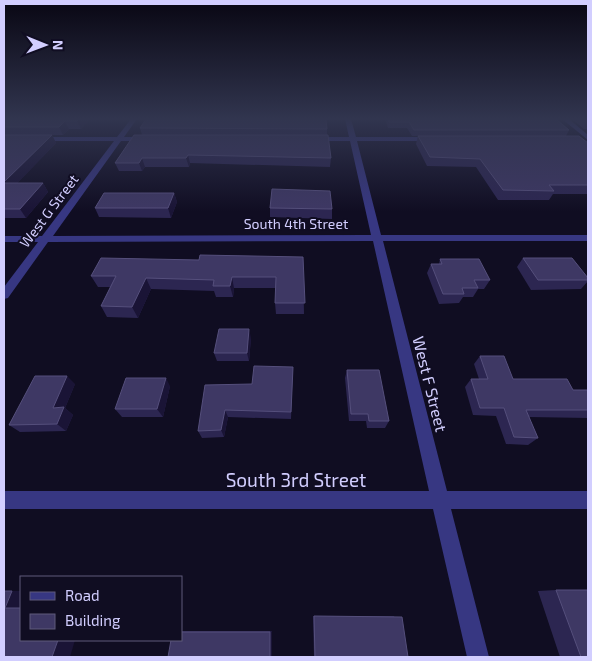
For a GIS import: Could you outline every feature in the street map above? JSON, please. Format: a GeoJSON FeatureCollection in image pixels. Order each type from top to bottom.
{"type":"FeatureCollection","features":[{"type":"Feature","properties":{"kind":"street","name":"West G Street"},"geometry":{"type":"LineString","coordinates":[[4,295],[112,150]]}},
{"type":"Feature","properties":{"kind":"street","name":"West F Street"},"geometry":{"type":"LineString","coordinates":[[356,150],[478,657]]}},
{"type":"Feature","properties":{"kind":"street","name":"South 4th Street"},"geometry":{"type":"LineString","coordinates":[[4,239],[588,238]]}},
{"type":"Feature","properties":{"kind":"street","name":"South 3rd Street"},"geometry":{"type":"LineString","coordinates":[[4,500],[588,500]]}},
{"type":"Feature","properties":{"kind":"building"},"geometry":{"type":"Polygon","coordinates":[[[4,150],[37,150],[4,182],[4,150]]]}},
{"type":"Feature","properties":{"kind":"building"},"geometry":{"type":"Polygon","coordinates":[[[124,150],[330,150],[331,158],[188,155],[186,158],[142,158],[139,163],[115,163],[124,150]]]}},
{"type":"Feature","properties":{"kind":"building"},"geometry":{"type":"Polygon","coordinates":[[[426,150],[588,150],[588,185],[549,185],[554,191],[503,190],[480,159],[430,157],[426,150]]]}},
{"type":"Feature","properties":{"kind":"building"},"geometry":{"type":"Polygon","coordinates":[[[4,183],[43,183],[20,209],[4,209],[4,183]]]}},
{"type":"Feature","properties":{"kind":"building"},"geometry":{"type":"Polygon","coordinates":[[[272,189],[330,191],[332,209],[270,208],[272,189]]]}},
{"type":"Feature","properties":{"kind":"building"},"geometry":{"type":"Polygon","coordinates":[[[104,193],[174,193],[168,208],[95,208],[104,193]]]}},
{"type":"Feature","properties":{"kind":"building"},"geometry":{"type":"Polygon","coordinates":[[[200,255],[303,257],[305,303],[275,303],[276,277],[232,277],[230,286],[213,286],[214,280],[146,278],[132,307],[101,306],[116,276],[91,276],[101,258],[199,260],[200,255]]]}},
{"type":"Feature","properties":{"kind":"building"},"geometry":{"type":"Polygon","coordinates":[[[523,258],[572,258],[588,280],[538,280],[523,258]]]}},
{"type":"Feature","properties":{"kind":"building"},"geometry":{"type":"Polygon","coordinates":[[[440,259],[479,259],[490,280],[474,280],[478,288],[462,288],[464,294],[443,294],[431,264],[442,264],[440,259]]]}},
{"type":"Feature","properties":{"kind":"building"},"geometry":{"type":"Polygon","coordinates":[[[219,329],[249,329],[247,353],[214,353],[219,329]]]}},
{"type":"Feature","properties":{"kind":"building"},"geometry":{"type":"Polygon","coordinates":[[[480,356],[504,356],[513,379],[567,379],[573,390],[588,390],[588,410],[526,410],[538,438],[514,437],[504,408],[480,408],[471,379],[488,379],[480,356]]]}},
{"type":"Feature","properties":{"kind":"building"},"geometry":{"type":"Polygon","coordinates":[[[254,366],[293,367],[291,412],[225,410],[221,430],[198,431],[205,385],[252,384],[254,366]]]}},
{"type":"Feature","properties":{"kind":"building"},"geometry":{"type":"Polygon","coordinates":[[[347,370],[379,370],[389,421],[369,421],[368,414],[351,414],[347,370]]]}},
{"type":"Feature","properties":{"kind":"building"},"geometry":{"type":"Polygon","coordinates":[[[35,376],[67,376],[53,408],[64,407],[57,424],[9,425],[35,376]]]}},
{"type":"Feature","properties":{"kind":"building"},"geometry":{"type":"Polygon","coordinates":[[[126,378],[166,378],[157,409],[115,409],[126,378]]]}},
{"type":"Feature","properties":{"kind":"building"},"geometry":{"type":"Polygon","coordinates":[[[556,590],[588,590],[588,657],[581,657],[556,590]]]}},
{"type":"Feature","properties":{"kind":"building"},"geometry":{"type":"Polygon","coordinates":[[[4,591],[12,591],[5,608],[20,608],[20,641],[58,641],[52,657],[4,657],[4,591]]]}},
{"type":"Feature","properties":{"kind":"building"},"geometry":{"type":"Polygon","coordinates":[[[314,616],[402,617],[408,657],[315,657],[314,616]]]}},
{"type":"Feature","properties":{"kind":"building"},"geometry":{"type":"Polygon","coordinates":[[[182,632],[270,632],[270,657],[168,657],[171,641],[182,641],[182,632]]]}}]}
